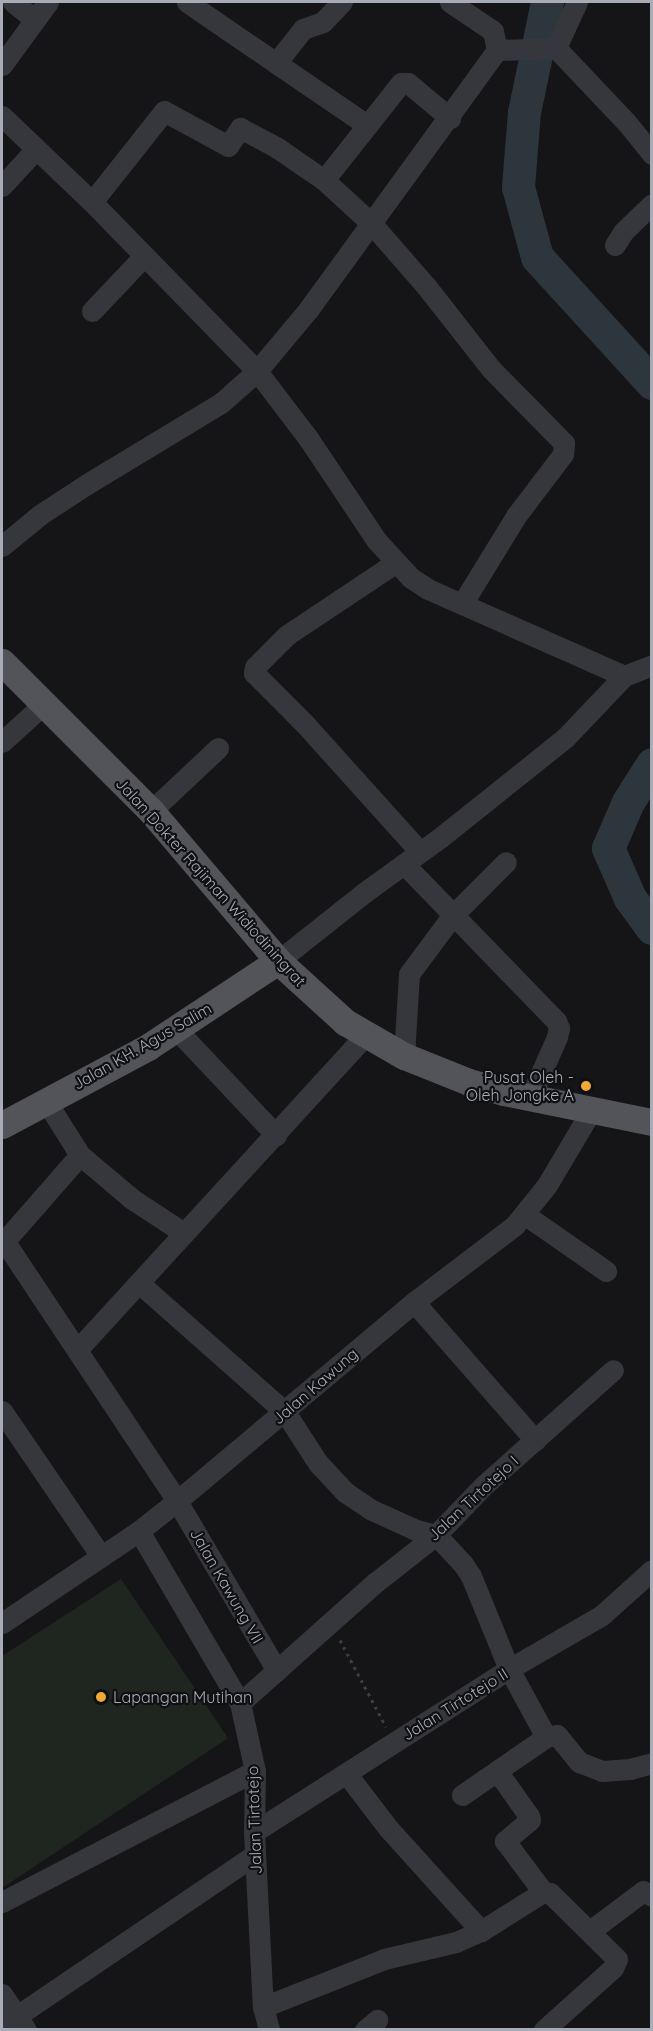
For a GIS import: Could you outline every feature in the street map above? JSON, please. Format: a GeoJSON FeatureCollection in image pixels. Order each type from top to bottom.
{"type":"FeatureCollection","features":[{"type":"Feature","properties":{"kind":"main road","name":"Jalan Dokter Rajiman Widiodiningrat"},"geometry":{"type":"LineString","coordinates":[[2,662],[151,811],[278,961],[330,1010],[366,1035],[404,1056],[469,1083],[591,1112],[651,1122]]}},
{"type":"Feature","properties":{"kind":"main road","name":"Jalan KH. Agus Salim"},"geometry":{"type":"LineString","coordinates":[[2,1125],[176,1029],[278,961]]}},
{"type":"Feature","properties":{"kind":"street"},"geometry":{"type":"LineString","coordinates":[[13,2],[35,20]]}},
{"type":"Feature","properties":{"kind":"street"},"geometry":{"type":"LineString","coordinates":[[2,65],[48,2]]}},
{"type":"Feature","properties":{"kind":"street"},"geometry":{"type":"LineString","coordinates":[[187,2],[367,125]]}},
{"type":"Feature","properties":{"kind":"street"},"geometry":{"type":"LineString","coordinates":[[276,63],[303,29],[323,22],[342,2]]}},
{"type":"Feature","properties":{"kind":"street"},"geometry":{"type":"LineString","coordinates":[[450,2],[493,31],[502,50]]}},
{"type":"Feature","properties":{"kind":"street"},"geometry":{"type":"LineString","coordinates":[[553,49],[577,2]]}},
{"type":"Feature","properties":{"kind":"street"},"geometry":{"type":"LineString","coordinates":[[502,50],[553,49],[606,100],[651,154]]}},
{"type":"Feature","properties":{"kind":"street"},"geometry":{"type":"LineString","coordinates":[[2,546],[50,508],[221,403],[257,371],[308,310],[502,50]]}},
{"type":"Feature","properties":{"kind":"street"},"geometry":{"type":"LineString","coordinates":[[324,180],[404,82],[450,118]]}},
{"type":"Feature","properties":{"kind":"street"},"geometry":{"type":"LineString","coordinates":[[92,202],[164,111],[228,146],[240,128],[296,159],[324,180],[371,223],[426,286],[490,369],[564,443],[563,454],[516,516],[462,604]]}},
{"type":"Feature","properties":{"kind":"street"},"geometry":{"type":"LineString","coordinates":[[2,116],[92,202],[257,371],[395,563],[411,578],[462,604],[624,676]]}},
{"type":"Feature","properties":{"kind":"street"},"geometry":{"type":"LineString","coordinates":[[2,186],[36,149]]}},
{"type":"Feature","properties":{"kind":"street"},"geometry":{"type":"LineString","coordinates":[[615,245],[623,232],[651,204]]}},
{"type":"Feature","properties":{"kind":"street"},"geometry":{"type":"LineString","coordinates":[[92,311],[144,256]]}},
{"type":"Feature","properties":{"kind":"street"},"geometry":{"type":"LineString","coordinates":[[395,563],[287,635],[255,667],[254,673],[304,723],[412,858],[452,916],[556,1021],[559,1028],[530,1098]]}},
{"type":"Feature","properties":{"kind":"street"},"geometry":{"type":"LineString","coordinates":[[278,961],[565,738],[624,676],[651,665]]}},
{"type":"Feature","properties":{"kind":"street"},"geometry":{"type":"LineString","coordinates":[[2,742],[45,703]]}},
{"type":"Feature","properties":{"kind":"street"},"geometry":{"type":"LineString","coordinates":[[151,811],[218,748]]}},
{"type":"Feature","properties":{"kind":"street"},"geometry":{"type":"LineString","coordinates":[[404,1056],[409,974],[452,916],[506,862]]}},
{"type":"Feature","properties":{"kind":"street"},"geometry":{"type":"LineString","coordinates":[[176,1029],[276,1135]]}},
{"type":"Feature","properties":{"kind":"street"},"geometry":{"type":"LineString","coordinates":[[77,1350],[366,1035]]}},
{"type":"Feature","properties":{"kind":"street"},"geometry":{"type":"LineString","coordinates":[[46,1101],[80,1155],[132,1199],[184,1233]]}},
{"type":"Feature","properties":{"kind":"street","name":"Jalan Kawung"},"geometry":{"type":"LineString","coordinates":[[2,1623],[138,1531],[177,1501],[414,1302],[508,1231],[547,1185],[591,1112]]}},
{"type":"Feature","properties":{"kind":"street"},"geometry":{"type":"LineString","coordinates":[[6,1232],[80,1155]]}},
{"type":"Feature","properties":{"kind":"street"},"geometry":{"type":"LineString","coordinates":[[524,1214],[606,1271]]}},
{"type":"Feature","properties":{"kind":"street","name":"Jalan Kawung VII"},"geometry":{"type":"LineString","coordinates":[[6,1232],[77,1350],[177,1501],[277,1671]]}},
{"type":"Feature","properties":{"kind":"street"},"geometry":{"type":"LineString","coordinates":[[139,1283],[285,1412],[318,1463],[345,1492],[372,1510],[416,1530],[436,1535],[463,1564],[471,1576],[509,1670],[546,1737]]}},
{"type":"Feature","properties":{"kind":"street"},"geometry":{"type":"LineString","coordinates":[[414,1302],[535,1440]]}},
{"type":"Feature","properties":{"kind":"street","name":"Jalan Tirtotejo I"},"geometry":{"type":"LineString","coordinates":[[240,1703],[376,1582],[436,1535],[483,1486],[614,1370]]}},
{"type":"Feature","properties":{"kind":"street"},"geometry":{"type":"LineString","coordinates":[[2,1411],[101,1556]]}},
{"type":"Feature","properties":{"kind":"street","name":"Jalan Tirtotejo"},"geometry":{"type":"LineString","coordinates":[[138,1531],[240,1703],[255,1770],[254,1832],[263,2007],[269,2030]]}},
{"type":"Feature","properties":{"kind":"street","name":"Jalan Tirtotejo II"},"geometry":{"type":"LineString","coordinates":[[254,1832],[509,1670],[602,1615],[651,1570]]}},
{"type":"Feature","properties":{"kind":"street"},"geometry":{"type":"LineString","coordinates":[[462,1795],[546,1737],[557,1735],[579,1762],[602,1772],[630,1769],[651,1763]]}},
{"type":"Feature","properties":{"kind":"street"},"geometry":{"type":"LineString","coordinates":[[2,1902],[255,1770]]}},
{"type":"Feature","properties":{"kind":"street"},"geometry":{"type":"LineString","coordinates":[[497,1771],[530,1820],[505,1841],[543,1892]]}},
{"type":"Feature","properties":{"kind":"street"},"geometry":{"type":"LineString","coordinates":[[346,1773],[388,1828],[481,1931]]}},
{"type":"Feature","properties":{"kind":"street"},"geometry":{"type":"LineString","coordinates":[[2,1994],[14,2024],[255,1855]]}},
{"type":"Feature","properties":{"kind":"street"},"geometry":{"type":"LineString","coordinates":[[590,1930],[642,1891],[651,1896]]}},
{"type":"Feature","properties":{"kind":"street"},"geometry":{"type":"LineString","coordinates":[[263,2007],[384,1959],[456,1942],[481,1931],[543,1892],[550,1893],[617,1959],[613,1968],[544,2030]]}},
{"type":"Feature","properties":{"kind":"path"},"geometry":{"type":"LineString","coordinates":[[331,1622],[394,1743]]}},
{"type":"Feature","properties":{"kind":"shaded area","name":"Lapangan Mutihan"},"geometry":{"type":"Polygon","coordinates":[[[121,1579],[228,1738],[2,1888],[2,1656],[121,1579]]]}},
{"type":"Feature","properties":{"kind":"waterway"},"geometry":{"type":"LineString","coordinates":[[547,2],[524,112],[518,187],[537,257],[652,383]]}},
{"type":"Feature","properties":{"kind":"waterway"},"geometry":{"type":"LineString","coordinates":[[652,764],[628,802],[608,848],[630,898],[652,928]]}},
{"type":"Feature","properties":{"kind":"place","name":"Pusat Oleh - Oleh Jongke A"},"geometry":{"type":"Point","coordinates":[586,1086]}},
{"type":"Feature","properties":{"kind":"place","name":"Lapangan Mutihan"},"geometry":{"type":"Point","coordinates":[101,1697]}}]}
